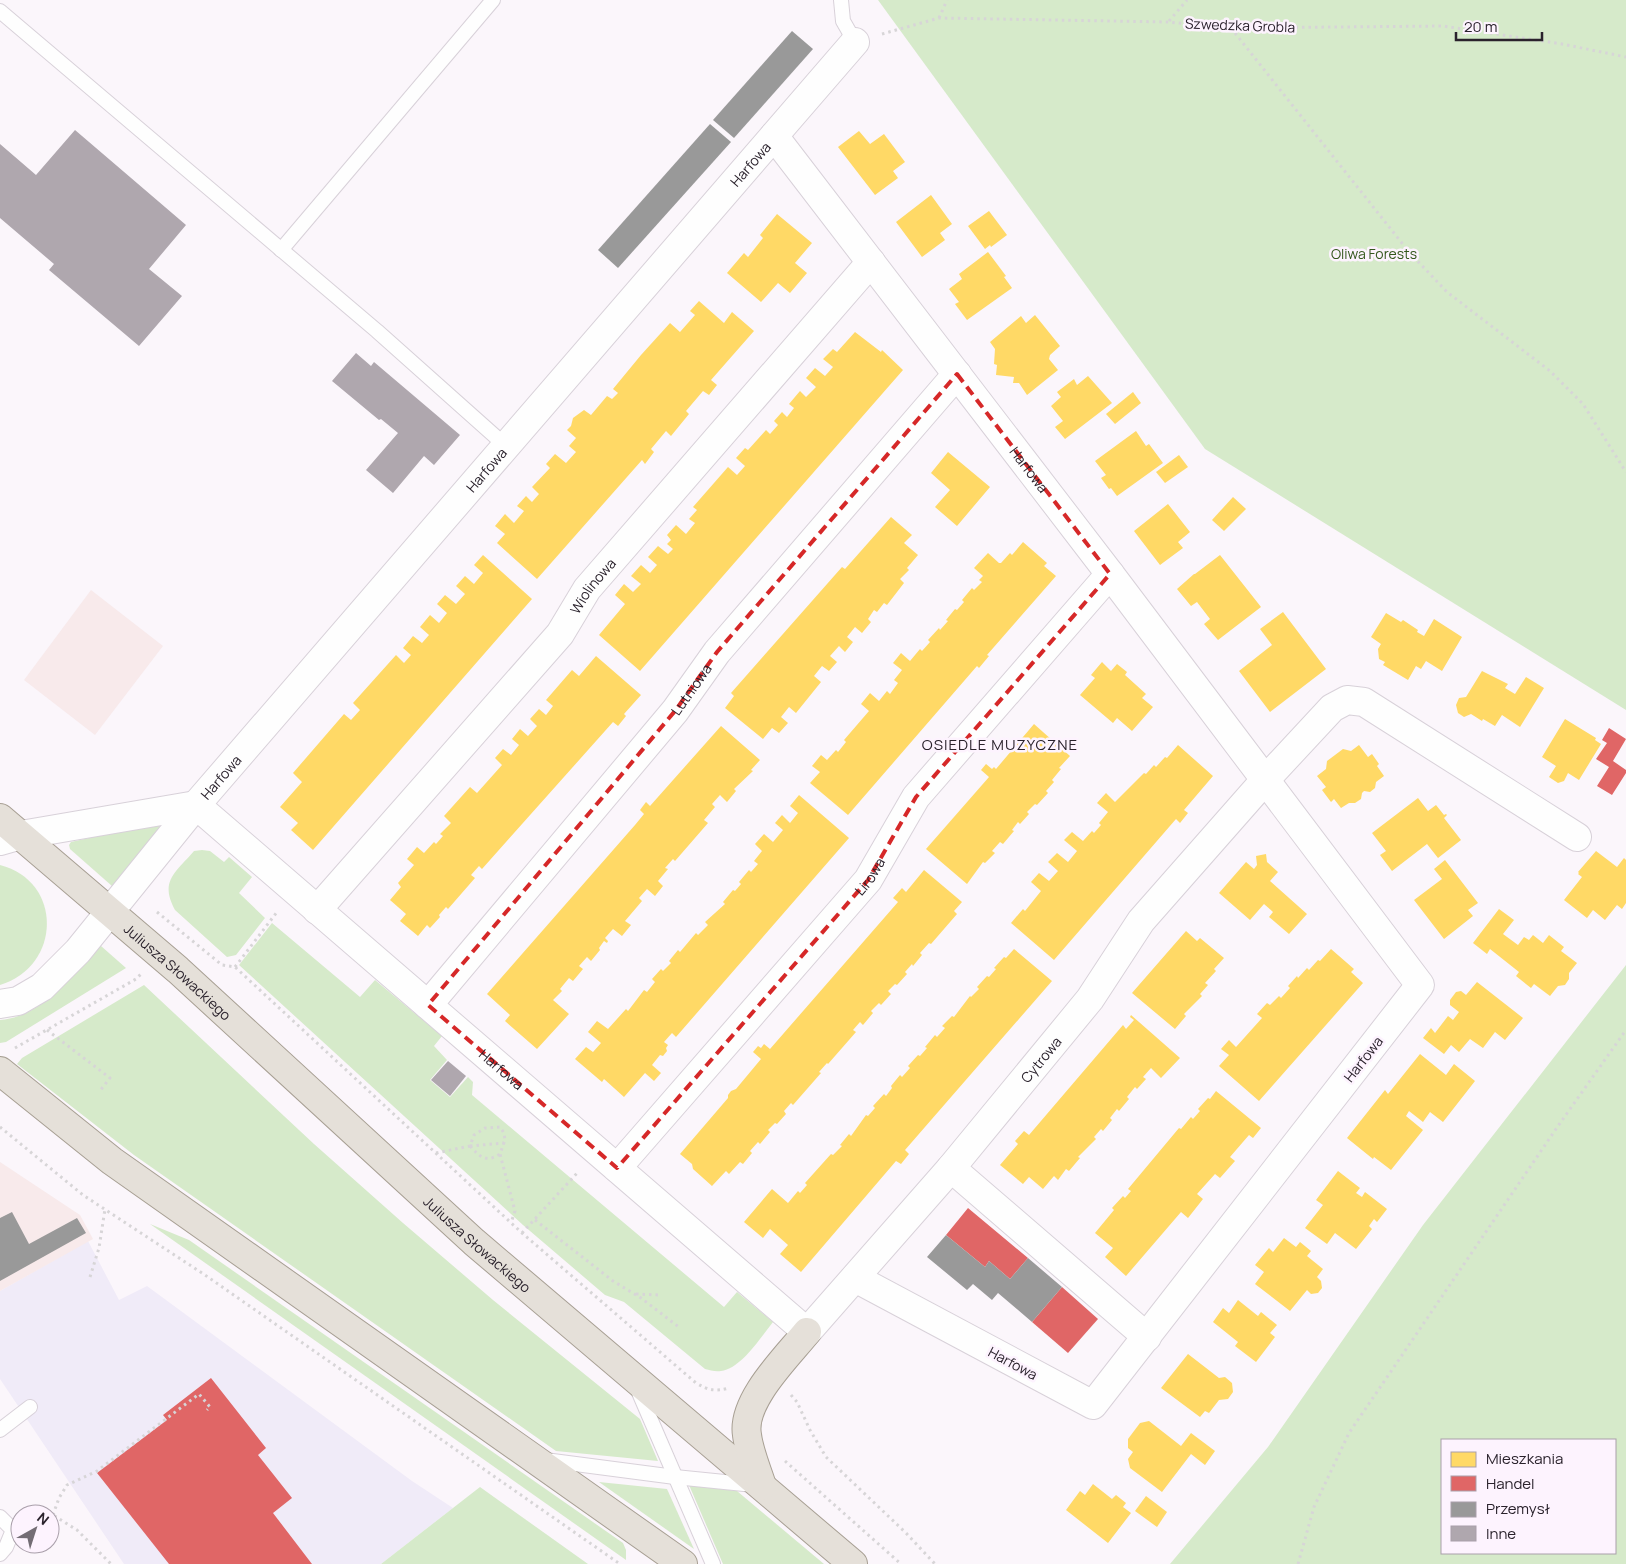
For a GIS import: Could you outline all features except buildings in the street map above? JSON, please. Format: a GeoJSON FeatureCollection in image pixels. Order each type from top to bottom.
{"type":"FeatureCollection","features":[{"type":"Feature","properties":{"kind":"main road"},"geometry":{"type":"LineString","coordinates":[[0,818],[11,838]]}},
{"type":"Feature","properties":{"kind":"main road","name":"Juliusza Słowackiego"},"geometry":{"type":"LineString","coordinates":[[11,838],[111,912],[178,970],[474,1242],[853,1564]]}},
{"type":"Feature","properties":{"kind":"main road"},"geometry":{"type":"LineString","coordinates":[[5,1061],[112,1161],[683,1564]]}},
{"type":"Feature","properties":{"kind":"main road"},"geometry":{"type":"LineString","coordinates":[[762,1486],[746,1434],[750,1408],[760,1389],[807,1332]]}},
{"type":"Feature","properties":{"kind":"street","name":"Harfowa"},"geometry":{"type":"LineString","coordinates":[[0,1004],[18,1001],[42,987],[78,951],[196,805],[855,42]]}},
{"type":"Feature","properties":{"kind":"street","name":"Harfowa"},"geometry":{"type":"LineString","coordinates":[[774,136],[1266,779],[1420,985],[1093,1406],[855,1278]]}},
{"type":"Feature","properties":{"kind":"street","name":"Wiolinowa"},"geometry":{"type":"LineString","coordinates":[[317,910],[560,634],[588,589],[871,262]]}},
{"type":"Feature","properties":{"kind":"street","name":"Lutniowa"},"geometry":{"type":"LineString","coordinates":[[428,1006],[675,711],[717,652],[957,374]]}},
{"type":"Feature","properties":{"kind":"street","name":"Lirowa"},"geometry":{"type":"LineString","coordinates":[[607,1160],[868,880],[916,797],[1110,574]]}},
{"type":"Feature","properties":{"kind":"street"},"geometry":{"type":"LineString","coordinates":[[1266,779],[1332,708],[1348,700],[1364,702],[1577,836]]}},
{"type":"Feature","properties":{"kind":"street","name":"Cytrowa"},"geometry":{"type":"LineString","coordinates":[[807,1332],[951,1168],[1090,999],[1141,922],[1266,779]]}},
{"type":"Feature","properties":{"kind":"street","name":"Harfowa"},"geometry":{"type":"LineString","coordinates":[[11,838],[196,805]]}},
{"type":"Feature","properties":{"kind":"street","name":"Harfowa"},"geometry":{"type":"LineString","coordinates":[[196,805],[807,1332]]}},
{"type":"Feature","properties":{"kind":"street"},"geometry":{"type":"LineString","coordinates":[[951,1168],[1147,1336]]}},
{"type":"Feature","properties":{"kind":"lane"},"geometry":{"type":"LineString","coordinates":[[280,250],[493,0]]}},
{"type":"Feature","properties":{"kind":"lane"},"geometry":{"type":"LineString","coordinates":[[841,0],[843,21],[855,42]]}},
{"type":"Feature","properties":{"kind":"lane"},"geometry":{"type":"LineString","coordinates":[[0,11],[377,331],[506,446]]}},
{"type":"Feature","properties":{"kind":"lane"},"geometry":{"type":"LineString","coordinates":[[630,1374],[713,1564]]}},
{"type":"Feature","properties":{"kind":"lane"},"geometry":{"type":"LineString","coordinates":[[0,1430],[30,1407]]}},
{"type":"Feature","properties":{"kind":"lane"},"geometry":{"type":"LineString","coordinates":[[532,1458],[675,1477],[762,1486]]}},
{"type":"Feature","properties":{"kind":"lane"},"geometry":{"type":"LineString","coordinates":[[0,1517],[13,1530],[6,1547],[0,1554]]}},
{"type":"Feature","properties":{"kind":"path"},"geometry":{"type":"LineString","coordinates":[[940,18],[947,0]]}},
{"type":"Feature","properties":{"kind":"path"},"geometry":{"type":"LineString","coordinates":[[1168,22],[1188,0]]}},
{"type":"Feature","properties":{"kind":"path","name":"Szwedzka Grobla"},"geometry":{"type":"LineString","coordinates":[[855,42],[940,18],[1168,22],[1231,28],[1443,26],[1562,44],[1626,57]]}},
{"type":"Feature","properties":{"kind":"path"},"geometry":{"type":"LineString","coordinates":[[1231,28],[1408,252],[1447,292],[1550,371],[1583,404],[1626,472]]}},
{"type":"Feature","properties":{"kind":"path"},"geometry":{"type":"LineString","coordinates":[[235,967],[293,890]]}},
{"type":"Feature","properties":{"kind":"path"},"geometry":{"type":"LineString","coordinates":[[180,930],[222,965],[235,967],[522,1233],[696,1383],[708,1390],[718,1391],[736,1386]]}},
{"type":"Feature","properties":{"kind":"path"},"geometry":{"type":"LineString","coordinates":[[5,1061],[47,1030],[136,979]]}},
{"type":"Feature","properties":{"kind":"path"},"geometry":{"type":"LineString","coordinates":[[47,1030],[110,1078],[99,1092]]}},
{"type":"Feature","properties":{"kind":"path"},"geometry":{"type":"LineString","coordinates":[[1298,1564],[1314,1507],[1349,1433],[1552,1134],[1626,1030]]}},
{"type":"Feature","properties":{"kind":"path"},"geometry":{"type":"LineString","coordinates":[[500,1127],[504,1133],[504,1143],[500,1154],[493,1159],[481,1157],[470,1146],[474,1135],[485,1128],[500,1127]]}},
{"type":"Feature","properties":{"kind":"path"},"geometry":{"type":"LineString","coordinates":[[0,1128],[83,1194],[230,1292],[620,1564]]}},
{"type":"Feature","properties":{"kind":"path"},"geometry":{"type":"LineString","coordinates":[[436,1153],[470,1146],[504,1143]]}},
{"type":"Feature","properties":{"kind":"path"},"geometry":{"type":"LineString","coordinates":[[500,1154],[515,1211],[512,1223]]}},
{"type":"Feature","properties":{"kind":"path"},"geometry":{"type":"LineString","coordinates":[[522,1233],[534,1220],[607,1160]]}},
{"type":"Feature","properties":{"kind":"path"},"geometry":{"type":"LineString","coordinates":[[90,1277],[98,1248],[105,1209]]}},
{"type":"Feature","properties":{"kind":"path"},"geometry":{"type":"LineString","coordinates":[[534,1220],[680,1328]]}},
{"type":"Feature","properties":{"kind":"path"},"geometry":{"type":"LineString","coordinates":[[633,1294],[659,1295]]}},
{"type":"Feature","properties":{"kind":"path"},"geometry":{"type":"LineString","coordinates":[[57,1504],[67,1485],[97,1471],[199,1394],[203,1402],[210,1407],[206,1410]]}},
{"type":"Feature","properties":{"kind":"path"},"geometry":{"type":"LineString","coordinates":[[790,1394],[797,1402],[810,1430],[826,1457],[906,1533],[935,1564]]}},
{"type":"Feature","properties":{"kind":"path"},"geometry":{"type":"LineString","coordinates":[[784,1460],[901,1564]]}},
{"type":"Feature","properties":{"kind":"path"},"geometry":{"type":"LineString","coordinates":[[60,1519],[77,1530],[111,1564]]}},
{"type":"Feature","properties":{"kind":"highlighted area"},"geometry":{"type":"Polygon","coordinates":[[[957,374],[1110,574],[916,797],[868,880],[617,1168],[428,1005],[675,711],[717,652],[957,374]]]}},
{"type":"Feature","properties":{"kind":"shaded area"},"geometry":{"type":"Polygon","coordinates":[[[91,590],[163,646],[95,735],[24,680],[91,590]]]}},
{"type":"Feature","properties":{"kind":"shaded area"},"geometry":{"type":"Polygon","coordinates":[[[0,1162],[80,1215],[93,1239],[0,1291],[0,1162]]]}},
{"type":"Feature","properties":{"kind":"shaded area"},"geometry":{"type":"Polygon","coordinates":[[[88,1241],[119,1300],[147,1286],[412,1481],[453,1508],[381,1564],[124,1564],[0,1379],[0,1291],[88,1241]]]}},
{"type":"Feature","properties":{"kind":"green space","name":"Oliwa Forests"},"geometry":{"type":"Polygon","coordinates":[[[878,0],[1626,0],[1626,710],[1205,449],[878,0]]]}},
{"type":"Feature","properties":{"kind":"green space"},"geometry":{"type":"Polygon","coordinates":[[[170,820],[112,886],[70,849],[69,845],[71,842],[170,820]]]}},
{"type":"Feature","properties":{"kind":"green space"},"geometry":{"type":"Polygon","coordinates":[[[194,851],[210,851],[224,862],[229,857],[252,877],[239,893],[265,918],[236,955],[227,957],[175,910],[170,900],[169,884],[176,871],[194,851]]]}},
{"type":"Feature","properties":{"kind":"green space"},"geometry":{"type":"Polygon","coordinates":[[[0,865],[21,874],[35,888],[44,905],[47,924],[44,943],[35,960],[20,975],[0,985],[0,865]]]}},
{"type":"Feature","properties":{"kind":"green space"},"geometry":{"type":"Polygon","coordinates":[[[272,923],[360,997],[375,980],[442,1036],[434,1046],[447,1060],[430,1080],[450,1097],[468,1077],[473,1082],[472,1095],[724,1307],[737,1292],[773,1322],[743,1359],[736,1365],[721,1371],[705,1369],[624,1302],[605,1295],[523,1225],[239,965],[272,923]]]}},
{"type":"Feature","properties":{"kind":"green space"},"geometry":{"type":"Polygon","coordinates":[[[97,946],[101,946],[126,968],[6,1042],[0,1043],[0,1020],[16,1017],[43,1003],[66,982],[97,946]]]}},
{"type":"Feature","properties":{"kind":"green space"},"geometry":{"type":"Polygon","coordinates":[[[1626,965],[1626,1564],[1170,1564],[1268,1447],[1423,1225],[1626,965]]]}},
{"type":"Feature","properties":{"kind":"green space"},"geometry":{"type":"Polygon","coordinates":[[[144,985],[314,1144],[403,1223],[493,1300],[640,1419],[658,1461],[556,1451],[134,1155],[17,1064],[22,1058],[144,985]]]}},
{"type":"Feature","properties":{"kind":"green space"},"geometry":{"type":"Polygon","coordinates":[[[150,1224],[189,1240],[623,1543],[626,1550],[626,1560],[150,1224]]]}},
{"type":"Feature","properties":{"kind":"green space"},"geometry":{"type":"Polygon","coordinates":[[[599,1482],[667,1489],[694,1549],[599,1482]]]}},
{"type":"Feature","properties":{"kind":"green space"},"geometry":{"type":"Polygon","coordinates":[[[689,1485],[737,1491],[824,1564],[723,1564],[689,1485]]]}},
{"type":"Feature","properties":{"kind":"green space"},"geometry":{"type":"Polygon","coordinates":[[[480,1487],[588,1564],[381,1564],[480,1487]]]}},
{"type":"Feature","properties":{"kind":"district","name":"OSIEDLE MUZYCZNE"},"geometry":{"type":"Point","coordinates":[1000,744]}}]}
